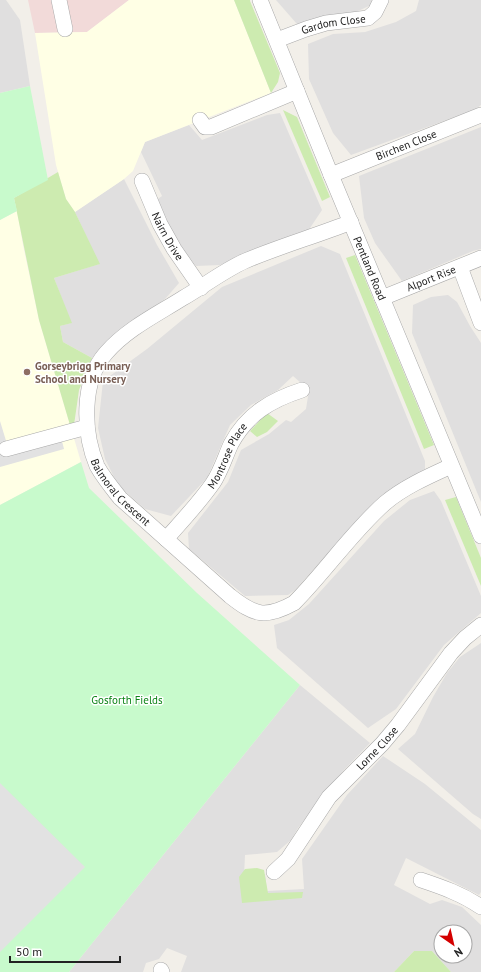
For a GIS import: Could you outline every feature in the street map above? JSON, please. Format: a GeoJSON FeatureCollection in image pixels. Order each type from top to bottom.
{"type":"FeatureCollection","features":[{"type":"Feature","properties":{"kind":"street"},"geometry":{"type":"LineString","coordinates":[[59,0],[65,29]]}},
{"type":"Feature","properties":{"kind":"street","name":"Pentland Road"},"geometry":{"type":"LineString","coordinates":[[260,0],[481,536]]}},
{"type":"Feature","properties":{"kind":"street","name":"Gardom Close"},"geometry":{"type":"LineString","coordinates":[[276,40],[326,23],[368,18],[375,12],[382,0]]}},
{"type":"Feature","properties":{"kind":"street"},"geometry":{"type":"LineString","coordinates":[[200,120],[205,126],[211,127],[297,91]]}},
{"type":"Feature","properties":{"kind":"street","name":"Birchen Close"},"geometry":{"type":"LineString","coordinates":[[331,175],[481,115]]}},
{"type":"Feature","properties":{"kind":"street","name":"Nairn Drive"},"geometry":{"type":"LineString","coordinates":[[142,182],[160,224],[174,249],[201,288]]}},
{"type":"Feature","properties":{"kind":"street","name":"Balmoral Crescent"},"geometry":{"type":"LineString","coordinates":[[351,222],[245,261],[226,270],[201,288],[138,325],[118,341],[105,354],[97,366],[86,408],[90,445],[97,466],[108,484],[120,498],[230,596],[246,609],[256,612],[269,613],[282,610],[294,603],[362,526],[385,503],[406,488],[451,466]]}},
{"type":"Feature","properties":{"kind":"street","name":"Alport Rise"},"geometry":{"type":"LineString","coordinates":[[382,298],[481,258]]}},
{"type":"Feature","properties":{"kind":"street"},"geometry":{"type":"LineString","coordinates":[[460,267],[481,323]]}},
{"type":"Feature","properties":{"kind":"street","name":"Montrose Place"},"geometry":{"type":"LineString","coordinates":[[166,539],[214,482],[223,465],[230,446],[238,432],[249,419],[260,409],[274,401],[302,390]]}},
{"type":"Feature","properties":{"kind":"street"},"geometry":{"type":"LineString","coordinates":[[6,449],[87,427]]}},
{"type":"Feature","properties":{"kind":"street","name":"Lorne Close"},"geometry":{"type":"LineString","coordinates":[[274,872],[288,859],[330,797],[382,744],[398,725],[451,653],[465,638],[481,625]]}},
{"type":"Feature","properties":{"kind":"street"},"geometry":{"type":"LineString","coordinates":[[420,880],[449,889],[467,897],[481,907]]}},
{"type":"Feature","properties":{"kind":"shaded area"},"geometry":{"type":"Polygon","coordinates":[[[0,0],[6,0],[20,20],[30,86],[0,93],[0,0]]]}},
{"type":"Feature","properties":{"kind":"shaded area"},"geometry":{"type":"Polygon","coordinates":[[[28,0],[129,0],[87,32],[35,33],[28,0]]]}},
{"type":"Feature","properties":{"kind":"shaded area"},"geometry":{"type":"Polygon","coordinates":[[[129,0],[234,0],[271,93],[145,142],[133,171],[124,179],[75,212],[66,199],[56,165],[35,33],[87,32],[129,0]]]}},
{"type":"Feature","properties":{"kind":"shaded area"},"geometry":{"type":"Polygon","coordinates":[[[276,0],[372,0],[371,5],[356,12],[329,16],[297,24],[276,0]]]}},
{"type":"Feature","properties":{"kind":"shaded area"},"geometry":{"type":"Polygon","coordinates":[[[419,0],[481,0],[481,105],[474,110],[351,155],[333,133],[309,79],[308,44],[333,34],[365,32],[396,22],[416,11],[419,0]]]}},
{"type":"Feature","properties":{"kind":"shaded area"},"geometry":{"type":"Polygon","coordinates":[[[280,113],[322,210],[308,231],[275,242],[220,265],[196,266],[167,229],[155,201],[162,196],[141,152],[145,142],[189,125],[202,140],[267,115],[280,113]]]}},
{"type":"Feature","properties":{"kind":"shaded area"},"geometry":{"type":"Polygon","coordinates":[[[481,127],[481,249],[402,281],[375,243],[364,218],[359,176],[481,127]]]}},
{"type":"Feature","properties":{"kind":"shaded area"},"geometry":{"type":"Polygon","coordinates":[[[124,179],[157,245],[179,283],[165,299],[109,339],[92,358],[63,342],[60,326],[71,323],[54,278],[99,264],[75,212],[124,179]]]}},
{"type":"Feature","properties":{"kind":"shaded area","name":"Gorseybrigg Primary School and Nursery"},"geometry":{"type":"Polygon","coordinates":[[[17,211],[39,320],[81,462],[0,505],[0,220],[17,211]]]}},
{"type":"Feature","properties":{"kind":"shaded area"},"geometry":{"type":"Polygon","coordinates":[[[321,246],[340,254],[425,461],[425,469],[382,495],[295,590],[288,595],[245,596],[189,549],[188,533],[228,482],[241,450],[269,434],[286,420],[291,422],[306,409],[309,390],[293,376],[278,390],[251,405],[230,425],[207,478],[171,516],[145,509],[118,485],[105,459],[98,428],[103,381],[147,349],[222,287],[321,246]]]}},
{"type":"Feature","properties":{"kind":"shaded area"},"geometry":{"type":"Polygon","coordinates":[[[448,295],[457,302],[481,343],[481,502],[412,333],[413,305],[431,297],[448,295]]]}},
{"type":"Feature","properties":{"kind":"shaded area"},"geometry":{"type":"Polygon","coordinates":[[[0,421],[7,444],[59,429],[64,449],[0,467],[0,421]]]}},
{"type":"Feature","properties":{"kind":"shaded area"},"geometry":{"type":"Polygon","coordinates":[[[434,491],[441,501],[481,596],[481,613],[444,645],[396,709],[368,728],[277,648],[274,625],[289,620],[309,604],[384,521],[410,500],[434,491]]]}},
{"type":"Feature","properties":{"kind":"shaded area"},"geometry":{"type":"Polygon","coordinates":[[[481,643],[481,819],[473,814],[398,749],[415,734],[433,697],[447,673],[460,657],[481,643]]]}},
{"type":"Feature","properties":{"kind":"shaded area"},"geometry":{"type":"Polygon","coordinates":[[[300,685],[370,743],[343,771],[298,828],[291,840],[277,852],[245,855],[244,876],[265,874],[267,891],[304,889],[302,859],[347,795],[383,756],[425,784],[481,830],[481,892],[479,895],[406,858],[394,885],[430,904],[442,900],[462,907],[481,925],[481,972],[451,972],[444,964],[473,964],[473,924],[433,924],[433,952],[414,951],[394,972],[181,972],[187,956],[167,948],[159,959],[146,963],[143,972],[69,972],[300,685]]]}},
{"type":"Feature","properties":{"kind":"shaded area"},"geometry":{"type":"Polygon","coordinates":[[[0,783],[85,867],[0,952],[0,783]]]}},
{"type":"Feature","properties":{"kind":"green space"},"geometry":{"type":"Polygon","coordinates":[[[234,0],[250,0],[280,73],[278,82],[271,93],[234,0]]]}},
{"type":"Feature","properties":{"kind":"green space"},"geometry":{"type":"Polygon","coordinates":[[[30,86],[48,180],[14,198],[17,211],[0,220],[0,93],[30,86]]]}},
{"type":"Feature","properties":{"kind":"green space"},"geometry":{"type":"Polygon","coordinates":[[[283,110],[297,117],[330,197],[322,201],[283,110]]]}},
{"type":"Feature","properties":{"kind":"green space"},"geometry":{"type":"Polygon","coordinates":[[[58,172],[66,199],[75,212],[100,264],[54,278],[72,323],[60,326],[63,342],[92,358],[79,390],[74,425],[70,425],[39,320],[14,198],[58,172]]]}},
{"type":"Feature","properties":{"kind":"green space"},"geometry":{"type":"Polygon","coordinates":[[[355,255],[434,445],[424,449],[346,258],[355,255]]]}},
{"type":"Feature","properties":{"kind":"green space"},"geometry":{"type":"Polygon","coordinates":[[[267,413],[278,421],[267,432],[257,437],[250,431],[267,413]]]}},
{"type":"Feature","properties":{"kind":"green space","name":"Gosforth Fields"},"geometry":{"type":"Polygon","coordinates":[[[81,462],[89,488],[197,593],[300,685],[69,972],[0,972],[0,505],[81,462]]]}},
{"type":"Feature","properties":{"kind":"green space"},"geometry":{"type":"Polygon","coordinates":[[[456,497],[481,558],[481,586],[445,500],[456,497]]]}},
{"type":"Feature","properties":{"kind":"green space"},"geometry":{"type":"Polygon","coordinates":[[[257,868],[264,870],[268,893],[303,892],[302,898],[242,903],[239,877],[245,869],[257,868]]]}},
{"type":"Feature","properties":{"kind":"green space"},"geometry":{"type":"Polygon","coordinates":[[[414,951],[432,951],[433,964],[444,964],[451,972],[394,972],[414,951]]]}},
{"type":"Feature","properties":{"kind":"place","name":"Gorseybrigg Primary School and Nursery"},"geometry":{"type":"Point","coordinates":[27,372]}}]}
